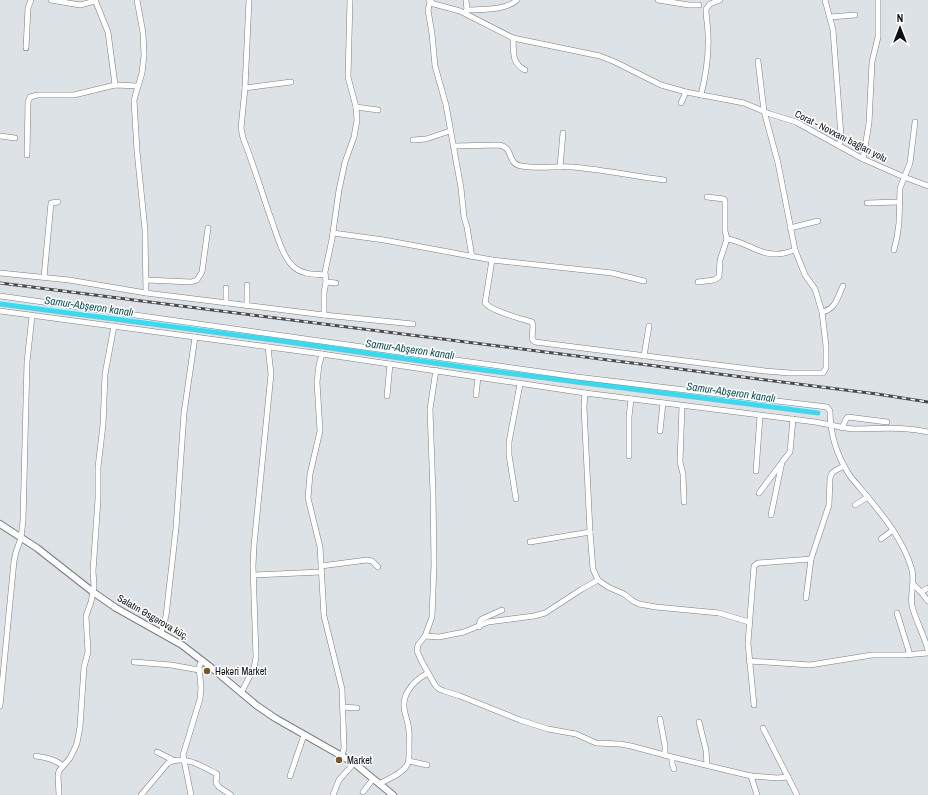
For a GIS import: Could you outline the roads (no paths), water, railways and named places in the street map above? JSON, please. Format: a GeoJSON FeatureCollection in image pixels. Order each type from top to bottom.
{"type":"FeatureCollection","features":[{"type":"Feature","properties":{"kind":"street"},"geometry":{"type":"LineString","coordinates":[[26,48],[28,8],[31,0]]}},
{"type":"Feature","properties":{"kind":"street"},"geometry":{"type":"LineString","coordinates":[[51,0],[80,5],[95,1],[108,32],[115,85]]}},
{"type":"Feature","properties":{"kind":"street"},"geometry":{"type":"LineString","coordinates":[[137,0],[144,44],[143,66],[134,100],[136,137],[145,222],[146,293]]}},
{"type":"Feature","properties":{"kind":"street"},"geometry":{"type":"LineString","coordinates":[[249,0],[245,88],[241,133],[283,251],[291,264],[301,272],[307,274],[325,275]]}},
{"type":"Feature","properties":{"kind":"street"},"geometry":{"type":"LineString","coordinates":[[324,315],[325,275],[345,162],[356,130],[356,107],[348,77],[350,0]]}},
{"type":"Feature","properties":{"kind":"street"},"geometry":{"type":"LineString","coordinates":[[466,0],[466,12],[503,7],[510,5],[517,0]]}},
{"type":"Feature","properties":{"kind":"street"},"geometry":{"type":"LineString","coordinates":[[658,0],[689,5],[698,2],[706,9]]}},
{"type":"Feature","properties":{"kind":"street"},"geometry":{"type":"LineString","coordinates":[[701,94],[706,79],[707,65],[708,36],[706,9],[710,4],[720,0]]}},
{"type":"Feature","properties":{"kind":"street"},"geometry":{"type":"LineString","coordinates":[[825,0],[833,30],[841,136],[839,146]]}},
{"type":"Feature","properties":{"kind":"street"},"geometry":{"type":"LineString","coordinates":[[863,159],[869,123],[872,62],[878,37],[878,0]]}},
{"type":"Feature","properties":{"kind":"street"},"geometry":{"type":"LineString","coordinates":[[430,1],[428,10],[434,60],[444,97],[472,257]]}},
{"type":"Feature","properties":{"kind":"street","name":"Corat - Novxanı bağları yolu"},"geometry":{"type":"LineString","coordinates":[[430,1],[466,12],[514,38],[600,56],[660,85],[686,92],[744,103],[802,125],[863,159],[928,186]]}},
{"type":"Feature","properties":{"kind":"street"},"geometry":{"type":"LineString","coordinates":[[830,17],[855,15]]}},
{"type":"Feature","properties":{"kind":"street"},"geometry":{"type":"LineString","coordinates":[[514,38],[515,62],[517,66],[525,70]]}},
{"type":"Feature","properties":{"kind":"street"},"geometry":{"type":"LineString","coordinates":[[492,260],[485,303],[497,310],[532,322],[533,342],[778,372],[808,374],[823,373],[826,368],[826,361],[822,312],[815,289],[805,274],[790,228],[778,163],[764,111],[758,61]]}},
{"type":"Feature","properties":{"kind":"street"},"geometry":{"type":"LineString","coordinates":[[245,88],[291,82]]}},
{"type":"Feature","properties":{"kind":"street"},"geometry":{"type":"LineString","coordinates":[[27,155],[28,102],[30,97],[37,95],[74,94],[115,85],[138,86]]}},
{"type":"Feature","properties":{"kind":"street"},"geometry":{"type":"LineString","coordinates":[[681,103],[686,92]]}},
{"type":"Feature","properties":{"kind":"street"},"geometry":{"type":"LineString","coordinates":[[356,107],[378,110]]}},
{"type":"Feature","properties":{"kind":"street"},"geometry":{"type":"LineString","coordinates":[[894,250],[897,237],[900,188],[910,163],[915,122]]}},
{"type":"Feature","properties":{"kind":"street"},"geometry":{"type":"LineString","coordinates":[[413,140],[426,139],[450,131]]}},
{"type":"Feature","properties":{"kind":"street"},"geometry":{"type":"LineString","coordinates":[[560,167],[563,133]]}},
{"type":"Feature","properties":{"kind":"street"},"geometry":{"type":"LineString","coordinates":[[0,136],[15,138]]}},
{"type":"Feature","properties":{"kind":"street"},"geometry":{"type":"LineString","coordinates":[[453,146],[504,146],[508,149],[512,161],[521,166],[548,168],[574,167],[664,180]]}},
{"type":"Feature","properties":{"kind":"street"},"geometry":{"type":"LineString","coordinates":[[698,282],[714,280],[719,277],[720,260],[727,239],[725,231],[725,201],[724,199],[707,197]]}},
{"type":"Feature","properties":{"kind":"street"},"geometry":{"type":"LineString","coordinates":[[44,277],[51,203],[58,202]]}},
{"type":"Feature","properties":{"kind":"street"},"geometry":{"type":"LineString","coordinates":[[867,203],[899,202]]}},
{"type":"Feature","properties":{"kind":"street"},"geometry":{"type":"LineString","coordinates":[[790,228],[818,221]]}},
{"type":"Feature","properties":{"kind":"street"},"geometry":{"type":"LineString","coordinates":[[147,280],[191,282],[197,280],[202,272],[208,228]]}},
{"type":"Feature","properties":{"kind":"street"},"geometry":{"type":"LineString","coordinates":[[333,233],[384,240],[492,260],[612,273],[644,281]]}},
{"type":"Feature","properties":{"kind":"street"},"geometry":{"type":"LineString","coordinates":[[727,239],[734,240],[770,254],[782,254],[796,250]]}},
{"type":"Feature","properties":{"kind":"street"},"geometry":{"type":"LineString","coordinates":[[0,273],[44,277],[146,293],[246,306],[413,324]]}},
{"type":"Feature","properties":{"kind":"street"},"geometry":{"type":"LineString","coordinates":[[326,282],[336,283]]}},
{"type":"Feature","properties":{"kind":"street"},"geometry":{"type":"LineString","coordinates":[[246,306],[247,285]]}},
{"type":"Feature","properties":{"kind":"street"},"geometry":{"type":"LineString","coordinates":[[822,312],[829,311],[833,308],[843,286]]}},
{"type":"Feature","properties":{"kind":"street"},"geometry":{"type":"LineString","coordinates":[[226,288],[226,303]]}},
{"type":"Feature","properties":{"kind":"street"},"geometry":{"type":"LineString","coordinates":[[0,296],[376,349],[548,371],[577,377],[827,407],[830,411],[830,425],[833,439],[844,466],[850,476],[893,530],[907,557],[913,575],[911,594],[914,615],[928,650]]}},
{"type":"Feature","properties":{"kind":"street"},"geometry":{"type":"LineString","coordinates":[[0,311],[322,354],[585,393],[793,419],[842,428],[900,428],[928,432]]}},
{"type":"Feature","properties":{"kind":"street"},"geometry":{"type":"LineString","coordinates":[[0,706],[14,561],[21,538],[23,521],[27,362],[32,316]]}},
{"type":"Feature","properties":{"kind":"street"},"geometry":{"type":"LineString","coordinates":[[59,795],[59,771],[72,754],[77,743],[84,667],[88,652],[86,616],[93,592],[98,499],[98,467],[104,418],[105,374],[114,326]]}},
{"type":"Feature","properties":{"kind":"street"},"geometry":{"type":"LineString","coordinates":[[644,356],[649,326]]}},
{"type":"Feature","properties":{"kind":"street"},"geometry":{"type":"LineString","coordinates":[[161,633],[166,616],[176,535],[184,413],[195,337]]}},
{"type":"Feature","properties":{"kind":"street"},"geometry":{"type":"LineString","coordinates":[[241,693],[254,668],[256,658],[254,545],[271,374],[268,347]]}},
{"type":"Feature","properties":{"kind":"street"},"geometry":{"type":"LineString","coordinates":[[322,354],[317,382],[320,431],[311,467],[308,492],[318,539],[322,572],[324,616],[341,682],[344,748],[342,756]]}},
{"type":"Feature","properties":{"kind":"street"},"geometry":{"type":"LineString","coordinates":[[387,396],[390,364]]}},
{"type":"Feature","properties":{"kind":"street"},"geometry":{"type":"LineString","coordinates":[[436,370],[430,409],[434,564],[432,617],[425,636],[420,641],[417,651],[439,689],[520,720],[576,734],[596,743],[620,744],[751,776],[777,778],[788,777]]}},
{"type":"Feature","properties":{"kind":"street"},"geometry":{"type":"LineString","coordinates":[[476,395],[478,377]]}},
{"type":"Feature","properties":{"kind":"street"},"geometry":{"type":"LineString","coordinates":[[516,500],[509,455],[509,442],[520,384]]}},
{"type":"Feature","properties":{"kind":"street"},"geometry":{"type":"LineString","coordinates":[[585,393],[584,406],[590,532],[593,568],[598,580],[639,604],[719,613],[748,622]]}},
{"type":"Feature","properties":{"kind":"street"},"geometry":{"type":"LineString","coordinates":[[629,456],[629,417],[631,399]]}},
{"type":"Feature","properties":{"kind":"street"},"geometry":{"type":"LineString","coordinates":[[660,431],[663,403]]}},
{"type":"Feature","properties":{"kind":"street"},"geometry":{"type":"LineString","coordinates":[[682,406],[680,462],[683,474],[684,502]]}},
{"type":"Feature","properties":{"kind":"street"},"geometry":{"type":"LineString","coordinates":[[756,471],[760,416]]}},
{"type":"Feature","properties":{"kind":"street"},"geometry":{"type":"LineString","coordinates":[[842,428],[846,418],[887,422]]}},
{"type":"Feature","properties":{"kind":"street"},"geometry":{"type":"LineString","coordinates":[[759,493],[790,452],[793,419]]}},
{"type":"Feature","properties":{"kind":"street"},"geometry":{"type":"LineString","coordinates":[[771,515],[782,462]]}},
{"type":"Feature","properties":{"kind":"street"},"geometry":{"type":"LineString","coordinates":[[806,598],[811,559],[828,513],[830,478],[832,473],[844,466]]}},
{"type":"Feature","properties":{"kind":"street"},"geometry":{"type":"LineString","coordinates":[[855,505],[868,498]]}},
{"type":"Feature","properties":{"kind":"street","name":"Salatın Əsgərova küç."},"geometry":{"type":"LineString","coordinates":[[0,524],[127,615],[182,645],[241,693],[275,718],[354,763],[393,795]]}},
{"type":"Feature","properties":{"kind":"street"},"geometry":{"type":"LineString","coordinates":[[881,539],[893,530]]}},
{"type":"Feature","properties":{"kind":"street"},"geometry":{"type":"LineString","coordinates":[[530,542],[590,532]]}},
{"type":"Feature","properties":{"kind":"street"},"geometry":{"type":"LineString","coordinates":[[754,705],[748,643],[752,569],[755,563],[811,559]]}},
{"type":"Feature","properties":{"kind":"street"},"geometry":{"type":"LineString","coordinates":[[321,566],[367,560],[372,561],[378,567]]}},
{"type":"Feature","properties":{"kind":"street"},"geometry":{"type":"LineString","coordinates":[[254,575],[322,572]]}},
{"type":"Feature","properties":{"kind":"street"},"geometry":{"type":"LineString","coordinates":[[425,636],[439,637],[464,632],[496,620],[534,616],[544,613],[598,580]]}},
{"type":"Feature","properties":{"kind":"street"},"geometry":{"type":"LineString","coordinates":[[913,584],[922,592],[928,601]]}},
{"type":"Feature","properties":{"kind":"street"},"geometry":{"type":"LineString","coordinates":[[922,592],[928,588]]}},
{"type":"Feature","properties":{"kind":"street"},"geometry":{"type":"LineString","coordinates":[[478,627],[482,619],[502,610]]}},
{"type":"Feature","properties":{"kind":"street"},"geometry":{"type":"LineString","coordinates":[[897,613],[910,655]]}},
{"type":"Feature","properties":{"kind":"street"},"geometry":{"type":"LineString","coordinates":[[749,661],[810,665],[872,655],[910,655],[928,653]]}},
{"type":"Feature","properties":{"kind":"street"},"geometry":{"type":"LineString","coordinates":[[190,795],[183,760],[184,749],[200,698],[201,688],[199,670],[202,660]]}},
{"type":"Feature","properties":{"kind":"street"},"geometry":{"type":"LineString","coordinates":[[134,662],[171,665],[199,670]]}},
{"type":"Feature","properties":{"kind":"street"},"geometry":{"type":"LineString","coordinates":[[379,784],[403,769],[409,761],[409,733],[404,709],[404,700],[416,680],[428,672]]}},
{"type":"Feature","properties":{"kind":"street"},"geometry":{"type":"LineString","coordinates":[[343,707],[357,708]]}},
{"type":"Feature","properties":{"kind":"street"},"geometry":{"type":"LineString","coordinates":[[660,719],[665,746],[665,755]]}},
{"type":"Feature","properties":{"kind":"street"},"geometry":{"type":"LineString","coordinates":[[699,722],[706,750],[706,765]]}},
{"type":"Feature","properties":{"kind":"street"},"geometry":{"type":"LineString","coordinates":[[763,728],[797,795]]}},
{"type":"Feature","properties":{"kind":"street"},"geometry":{"type":"LineString","coordinates":[[290,776],[304,735]]}},
{"type":"Feature","properties":{"kind":"street"},"geometry":{"type":"LineString","coordinates":[[158,752],[173,760],[183,760],[217,774],[216,782],[219,787],[231,795]]}},
{"type":"Feature","properties":{"kind":"street"},"geometry":{"type":"LineString","coordinates":[[36,756],[58,761],[63,766]]}},
{"type":"Feature","properties":{"kind":"street"},"geometry":{"type":"LineString","coordinates":[[672,757],[674,769]]}},
{"type":"Feature","properties":{"kind":"street"},"geometry":{"type":"LineString","coordinates":[[140,795],[163,768],[173,760]]}},
{"type":"Feature","properties":{"kind":"street"},"geometry":{"type":"LineString","coordinates":[[409,761],[427,765]]}},
{"type":"Feature","properties":{"kind":"street"},"geometry":{"type":"LineString","coordinates":[[333,795],[339,780],[354,763]]}},
{"type":"Feature","properties":{"kind":"street"},"geometry":{"type":"LineString","coordinates":[[751,776],[757,795]]}},
{"type":"Feature","properties":{"kind":"street"},"geometry":{"type":"LineString","coordinates":[[363,792],[373,779]]}},
{"type":"Feature","properties":{"kind":"waterway","name":"Samur-Abşeron kanalı"},"geometry":{"type":"LineString","coordinates":[[0,304],[281,341],[483,370],[818,413]]}},
{"type":"Feature","properties":{"kind":"railway"},"geometry":{"type":"LineString","coordinates":[[0,283],[877,394],[928,402]]}},
{"type":"Feature","properties":{"kind":"place","name":"Həkəri Market"},"geometry":{"type":"Point","coordinates":[207,671]}},
{"type":"Feature","properties":{"kind":"place","name":"Market"},"geometry":{"type":"Point","coordinates":[339,760]}}]}
